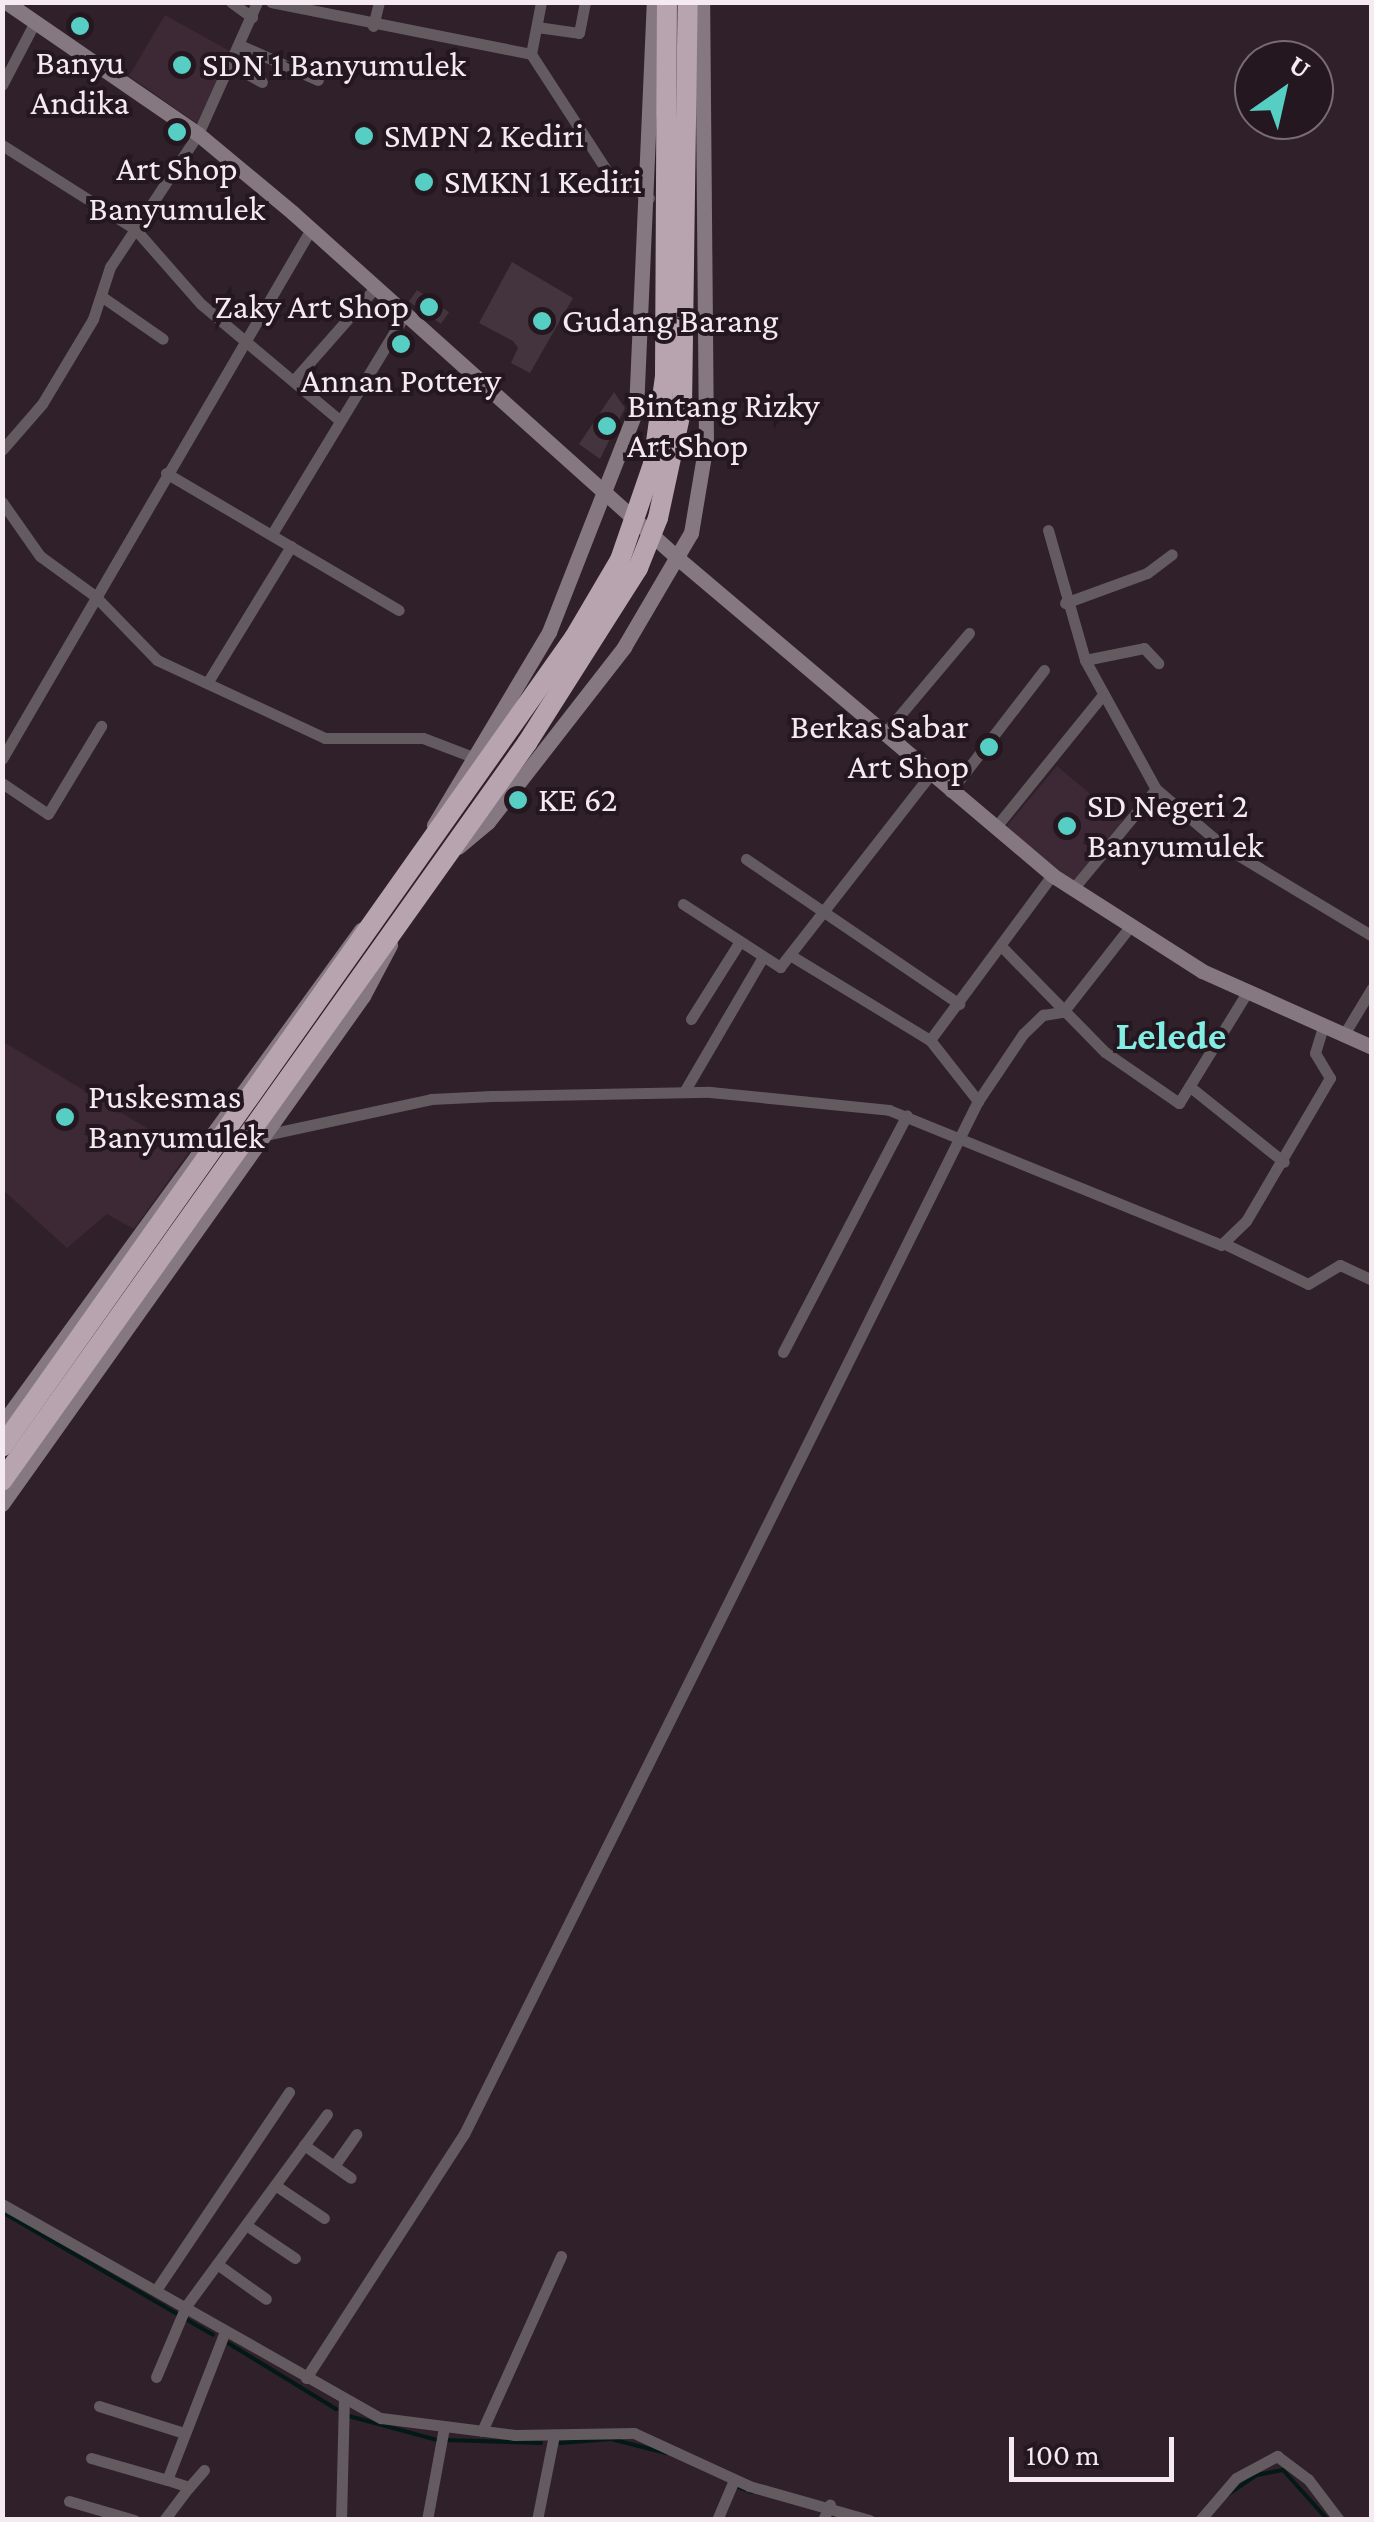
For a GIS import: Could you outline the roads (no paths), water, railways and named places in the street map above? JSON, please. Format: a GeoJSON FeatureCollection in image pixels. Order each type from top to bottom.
{"type":"FeatureCollection","features":[{"type":"Feature","properties":{"kind":"highway"},"geometry":{"type":"LineString","coordinates":[[2,1446],[591,613],[646,522],[664,376],[667,2]]}},
{"type":"Feature","properties":{"kind":"highway"},"geometry":{"type":"LineString","coordinates":[[2,1482],[591,650],[646,522],[683,392],[688,2]]}},
{"type":"Feature","properties":{"kind":"street"},"geometry":{"type":"LineString","coordinates":[[6,2],[198,134],[311,228],[608,491],[681,561],[1052,875],[1128,929],[1246,994],[1372,1047]]}},
{"type":"Feature","properties":{"kind":"street"},"geometry":{"type":"LineString","coordinates":[[231,2],[252,18]]}},
{"type":"Feature","properties":{"kind":"street"},"geometry":{"type":"LineString","coordinates":[[2,450],[46,398],[136,229],[198,134],[242,46],[257,2]]}},
{"type":"Feature","properties":{"kind":"street"},"geometry":{"type":"LineString","coordinates":[[272,2],[373,26],[531,54]]}},
{"type":"Feature","properties":{"kind":"street"},"geometry":{"type":"LineString","coordinates":[[373,26],[379,2]]}},
{"type":"Feature","properties":{"kind":"street"},"geometry":{"type":"LineString","coordinates":[[541,2],[531,54],[607,171],[649,198]]}},
{"type":"Feature","properties":{"kind":"street"},"geometry":{"type":"LineString","coordinates":[[536,27],[579,34],[585,2]]}},
{"type":"Feature","properties":{"kind":"street"},"geometry":{"type":"LineString","coordinates":[[425,847],[473,756],[549,632],[608,491],[638,392],[649,198],[654,2]]}},
{"type":"Feature","properties":{"kind":"street"},"geometry":{"type":"LineString","coordinates":[[448,854],[517,786],[681,561],[706,443],[702,2]]}},
{"type":"Feature","properties":{"kind":"street"},"geometry":{"type":"LineString","coordinates":[[2,85],[34,22]]}},
{"type":"Feature","properties":{"kind":"street"},"geometry":{"type":"LineString","coordinates":[[242,46],[318,80]]}},
{"type":"Feature","properties":{"kind":"street"},"geometry":{"type":"LineString","coordinates":[[233,66],[262,82]]}},
{"type":"Feature","properties":{"kind":"street"},"geometry":{"type":"LineString","coordinates":[[2,145],[136,229],[241,340],[338,418]]}},
{"type":"Feature","properties":{"kind":"street"},"geometry":{"type":"LineString","coordinates":[[2,760],[241,340],[311,228]]}},
{"type":"Feature","properties":{"kind":"street"},"geometry":{"type":"LineString","coordinates":[[294,380],[376,287]]}},
{"type":"Feature","properties":{"kind":"street"},"geometry":{"type":"LineString","coordinates":[[100,296],[163,339]]}},
{"type":"Feature","properties":{"kind":"street"},"geometry":{"type":"LineString","coordinates":[[272,534],[338,418],[406,313]]}},
{"type":"Feature","properties":{"kind":"street"},"geometry":{"type":"LineString","coordinates":[[166,473],[399,610]]}},
{"type":"Feature","properties":{"kind":"street"},"geometry":{"type":"LineString","coordinates":[[2,502],[40,556],[95,596],[153,656],[324,738],[352,744],[422,738],[473,756]]}},
{"type":"Feature","properties":{"kind":"street"},"geometry":{"type":"LineString","coordinates":[[1048,530],[1065,603],[1085,660],[1156,789],[1223,846],[1372,936]]}},
{"type":"Feature","properties":{"kind":"street"},"geometry":{"type":"LineString","coordinates":[[208,680],[291,546]]}},
{"type":"Feature","properties":{"kind":"street"},"geometry":{"type":"LineString","coordinates":[[1065,603],[1147,573],[1172,554]]}},
{"type":"Feature","properties":{"kind":"street"},"geometry":{"type":"LineString","coordinates":[[884,734],[969,633]]}},
{"type":"Feature","properties":{"kind":"street"},"geometry":{"type":"LineString","coordinates":[[1085,660],[1144,648],[1158,663]]}},
{"type":"Feature","properties":{"kind":"street"},"geometry":{"type":"LineString","coordinates":[[950,792],[1044,670]]}},
{"type":"Feature","properties":{"kind":"street"},"geometry":{"type":"LineString","coordinates":[[995,828],[1102,697]]}},
{"type":"Feature","properties":{"kind":"street"},"geometry":{"type":"LineString","coordinates":[[2,783],[48,814],[100,726]]}},
{"type":"Feature","properties":{"kind":"street"},"geometry":{"type":"LineString","coordinates":[[683,904],[737,946],[780,968],[930,774]]}},
{"type":"Feature","properties":{"kind":"street"},"geometry":{"type":"LineString","coordinates":[[1072,890],[1156,789]]}},
{"type":"Feature","properties":{"kind":"street"},"geometry":{"type":"LineString","coordinates":[[746,860],[959,1004]]}},
{"type":"Feature","properties":{"kind":"street"},"geometry":{"type":"LineString","coordinates":[[930,1040],[1004,949],[1052,875]]}},
{"type":"Feature","properties":{"kind":"street"},"geometry":{"type":"LineString","coordinates":[[2,1424],[342,947],[373,921]]}},
{"type":"Feature","properties":{"kind":"street"},"geometry":{"type":"LineString","coordinates":[[306,2378],[445,2170],[978,1101],[1034,1022],[1063,1012],[1128,929]]}},
{"type":"Feature","properties":{"kind":"street"},"geometry":{"type":"LineString","coordinates":[[2,1504],[363,996],[394,932]]}},
{"type":"Feature","properties":{"kind":"street"},"geometry":{"type":"LineString","coordinates":[[691,1018],[737,946]]}},
{"type":"Feature","properties":{"kind":"street"},"geometry":{"type":"LineString","coordinates":[[1004,949],[1063,1012],[1166,1098],[1183,1103],[1194,1090],[1246,994]]}},
{"type":"Feature","properties":{"kind":"street"},"geometry":{"type":"LineString","coordinates":[[790,956],[930,1040],[978,1101]]}},
{"type":"Feature","properties":{"kind":"street"},"geometry":{"type":"LineString","coordinates":[[684,1092],[762,960]]}},
{"type":"Feature","properties":{"kind":"street"},"geometry":{"type":"LineString","coordinates":[[1343,1036],[1372,988]]}},
{"type":"Feature","properties":{"kind":"street"},"geometry":{"type":"LineString","coordinates":[[1224,1244],[1257,1204],[1284,1162],[1330,1078],[1315,1053],[1322,1027]]}},
{"type":"Feature","properties":{"kind":"street"},"geometry":{"type":"LineString","coordinates":[[1194,1090],[1284,1162]]}},
{"type":"Feature","properties":{"kind":"street"},"geometry":{"type":"LineString","coordinates":[[265,1135],[430,1099],[684,1092],[907,1115],[1196,1239],[1224,1244],[1308,1284],[1340,1265],[1372,1280]]}},
{"type":"Feature","properties":{"kind":"street"},"geometry":{"type":"LineString","coordinates":[[784,1352],[907,1115]]}},
{"type":"Feature","properties":{"kind":"street"},"geometry":{"type":"LineString","coordinates":[[158,2286],[289,2092]]}},
{"type":"Feature","properties":{"kind":"street"},"geometry":{"type":"LineString","coordinates":[[156,2377],[186,2306],[327,2114]]}},
{"type":"Feature","properties":{"kind":"street"},"geometry":{"type":"LineString","coordinates":[[334,2166],[356,2134]]}},
{"type":"Feature","properties":{"kind":"street"},"geometry":{"type":"LineString","coordinates":[[304,2145],[350,2178]]}},
{"type":"Feature","properties":{"kind":"street"},"geometry":{"type":"LineString","coordinates":[[275,2185],[324,2218]]}},
{"type":"Feature","properties":{"kind":"street"},"geometry":{"type":"LineString","coordinates":[[2,2204],[158,2286],[225,2332],[381,2418],[443,2435],[482,2431],[554,2436],[634,2434],[733,2483],[826,2512],[870,2520]]}},
{"type":"Feature","properties":{"kind":"street"},"geometry":{"type":"LineString","coordinates":[[246,2225],[295,2258]]}},
{"type":"Feature","properties":{"kind":"street"},"geometry":{"type":"LineString","coordinates":[[482,2431],[562,2256]]}},
{"type":"Feature","properties":{"kind":"street"},"geometry":{"type":"LineString","coordinates":[[217,2264],[266,2299]]}},
{"type":"Feature","properties":{"kind":"street"},"geometry":{"type":"LineString","coordinates":[[168,2480],[225,2332]]}},
{"type":"Feature","properties":{"kind":"street"},"geometry":{"type":"LineString","coordinates":[[341,2520],[344,2398]]}},
{"type":"Feature","properties":{"kind":"street"},"geometry":{"type":"LineString","coordinates":[[100,2406],[184,2434]]}},
{"type":"Feature","properties":{"kind":"street"},"geometry":{"type":"LineString","coordinates":[[427,2520],[443,2435]]}},
{"type":"Feature","properties":{"kind":"street"},"geometry":{"type":"LineString","coordinates":[[537,2520],[554,2436]]}},
{"type":"Feature","properties":{"kind":"street"},"geometry":{"type":"LineString","coordinates":[[1200,2520],[1236,2478],[1277,2456],[1308,2478],[1339,2520]]}},
{"type":"Feature","properties":{"kind":"street"},"geometry":{"type":"LineString","coordinates":[[91,2458],[188,2487]]}},
{"type":"Feature","properties":{"kind":"street"},"geometry":{"type":"LineString","coordinates":[[164,2520],[204,2470]]}},
{"type":"Feature","properties":{"kind":"street"},"geometry":{"type":"LineString","coordinates":[[717,2520],[733,2483]]}},
{"type":"Feature","properties":{"kind":"street"},"geometry":{"type":"LineString","coordinates":[[70,2501],[134,2520]]}},
{"type":"Feature","properties":{"kind":"waterway"},"geometry":{"type":"LineString","coordinates":[[2,2212],[213,2335]]}},
{"type":"Feature","properties":{"kind":"waterway"},"geometry":{"type":"LineString","coordinates":[[228,2343],[336,2409]]}},
{"type":"Feature","properties":{"kind":"waterway"},"geometry":{"type":"LineString","coordinates":[[345,2415],[437,2440]]}},
{"type":"Feature","properties":{"kind":"waterway"},"geometry":{"type":"LineString","coordinates":[[560,2443],[611,2439],[666,2453]]}},
{"type":"Feature","properties":{"kind":"waterway"},"geometry":{"type":"LineString","coordinates":[[446,2440],[541,2443]]}},
{"type":"Feature","properties":{"kind":"waterway"},"geometry":{"type":"LineString","coordinates":[[1227,2495],[1257,2475],[1283,2470],[1328,2520]]}},
{"type":"Feature","properties":{"kind":"waterway"},"geometry":{"type":"LineString","coordinates":[[733,2485],[752,2492]]}},
{"type":"Feature","properties":{"kind":"place","name":"Banyu Andika"},"geometry":{"type":"Point","coordinates":[80,26]}},
{"type":"Feature","properties":{"kind":"place","name":"SDN 1 Banyumulek"},"geometry":{"type":"Point","coordinates":[182,65]}},
{"type":"Feature","properties":{"kind":"place","name":"Art Shop Banyumulek"},"geometry":{"type":"Point","coordinates":[177,132]}},
{"type":"Feature","properties":{"kind":"place","name":"SMPN 2 Kediri"},"geometry":{"type":"Point","coordinates":[364,136]}},
{"type":"Feature","properties":{"kind":"place","name":"SMKN 1 Kediri"},"geometry":{"type":"Point","coordinates":[424,182]}},
{"type":"Feature","properties":{"kind":"place","name":"Zaky Art Shop"},"geometry":{"type":"Point","coordinates":[429,307]}},
{"type":"Feature","properties":{"kind":"place","name":"Gudang Barang"},"geometry":{"type":"Point","coordinates":[542,321]}},
{"type":"Feature","properties":{"kind":"place","name":"Annan Pottery"},"geometry":{"type":"Point","coordinates":[401,344]}},
{"type":"Feature","properties":{"kind":"place","name":"Bintang Rizky Art Shop"},"geometry":{"type":"Point","coordinates":[607,426]}},
{"type":"Feature","properties":{"kind":"place","name":"Berkas Sabar Art Shop"},"geometry":{"type":"Point","coordinates":[989,747]}},
{"type":"Feature","properties":{"kind":"place","name":"KE 62"},"geometry":{"type":"Point","coordinates":[518,800]}},
{"type":"Feature","properties":{"kind":"place","name":"SD Negeri 2 Banyumulek"},"geometry":{"type":"Point","coordinates":[1067,826]}},
{"type":"Feature","properties":{"kind":"place","name":"Puskesmas Banyumulek"},"geometry":{"type":"Point","coordinates":[65,1117]}},
{"type":"Feature","properties":{"kind":"district","name":"Lelede"},"geometry":{"type":"Point","coordinates":[1171,1036]}}]}
